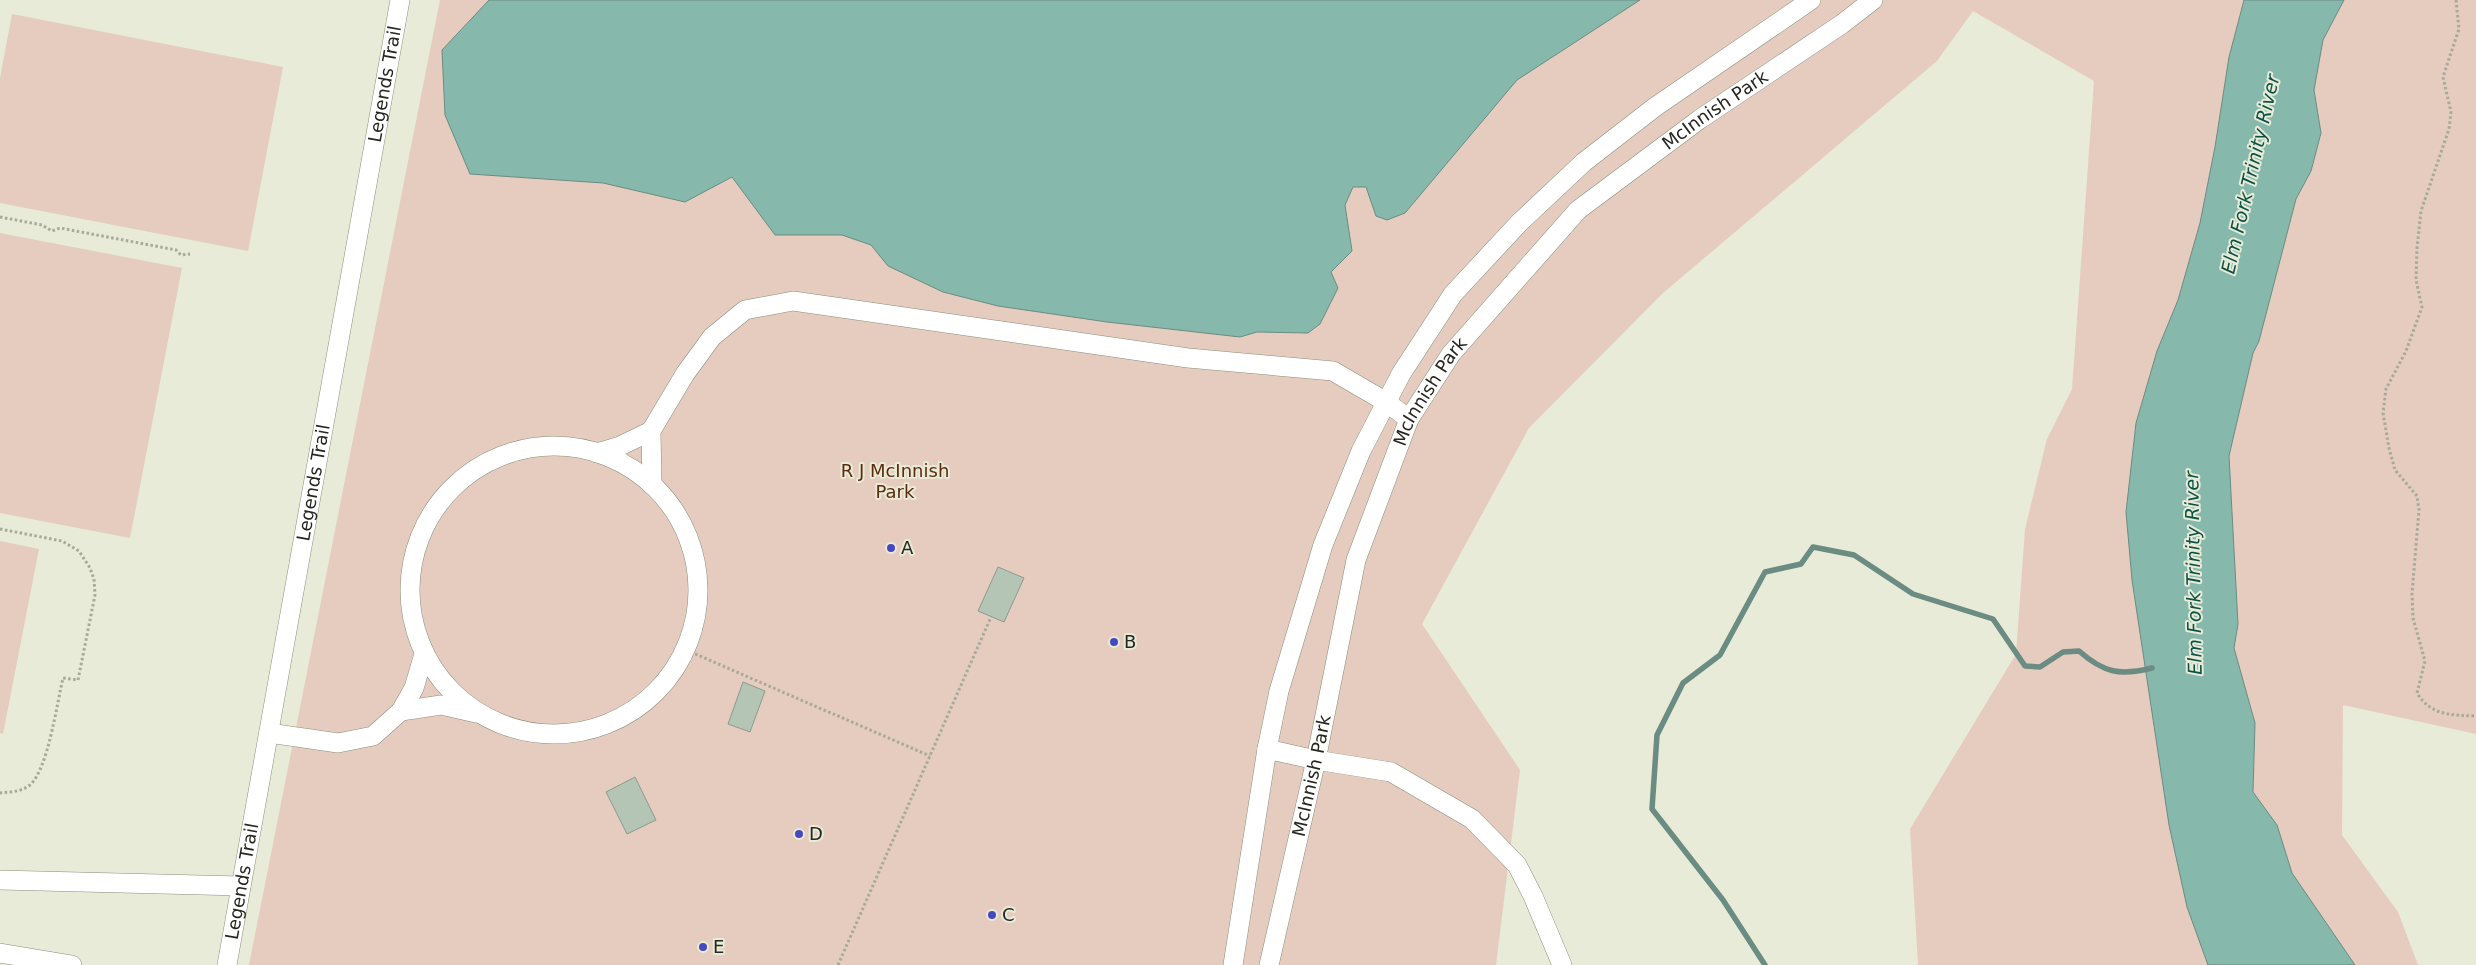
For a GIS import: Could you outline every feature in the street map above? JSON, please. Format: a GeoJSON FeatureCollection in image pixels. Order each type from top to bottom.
{"type":"FeatureCollection","features":[{"type":"Feature","properties":{"kind":"street","name":"Legends Trail"},"geometry":{"type":"LineString","coordinates":[[227,965],[400,0]]}},
{"type":"Feature","properties":{"kind":"street","name":"McInnish Park"},"geometry":{"type":"LineString","coordinates":[[1233,965],[1267,749],[1279,691],[1323,545],[1361,451],[1401,374],[1452,294],[1519,224],[1584,162],[1655,107],[1811,0]]}},
{"type":"Feature","properties":{"kind":"street","name":"McInnish Park"},"geometry":{"type":"LineString","coordinates":[[1269,965],[1316,760],[1356,560],[1409,419],[1451,354],[1578,210],[1700,119],[1842,24],[1873,0]]}},
{"type":"Feature","properties":{"kind":"street"},"geometry":{"type":"LineString","coordinates":[[652,485],[651,431],[685,374],[712,337],[744,310],[793,301],[1188,358],[1333,371],[1386,402],[1409,419]]}},
{"type":"Feature","properties":{"kind":"street"},"geometry":{"type":"LineString","coordinates":[[597,453],[620,446],[651,431]]}},
{"type":"Feature","properties":{"kind":"street"},"geometry":{"type":"LineString","coordinates":[[401,711],[441,705],[479,714],[516,730],[557,735],[597,728],[634,711],[664,684],[686,650],[697,616],[697,571],[691,544],[676,512],[652,485],[626,466],[597,453],[562,446],[526,449],[492,460],[462,479],[438,505],[420,536],[410,575],[411,616],[424,654],[447,688],[479,714]]}},
{"type":"Feature","properties":{"kind":"street"},"geometry":{"type":"LineString","coordinates":[[269,732],[338,743],[374,736],[401,711],[414,688],[424,654]]}},
{"type":"Feature","properties":{"kind":"street"},"geometry":{"type":"LineString","coordinates":[[1267,749],[1316,760],[1390,772],[1472,818],[1517,865],[1533,896],[1562,965]]}},
{"type":"Feature","properties":{"kind":"street"},"geometry":{"type":"LineString","coordinates":[[0,880],[241,886]]}},
{"type":"Feature","properties":{"kind":"street"},"geometry":{"type":"LineString","coordinates":[[0,952],[72,965]]}},
{"type":"Feature","properties":{"kind":"path"},"geometry":{"type":"LineString","coordinates":[[2456,0],[2459,28],[2444,77],[2451,112],[2449,129],[2421,211],[2416,280],[2422,307],[2406,351],[2386,389],[2383,413],[2395,470],[2417,496],[2418,503],[2412,594],[2414,618],[2426,661],[2417,693],[2424,704],[2439,712],[2476,716]]}},
{"type":"Feature","properties":{"kind":"path"},"geometry":{"type":"LineString","coordinates":[[0,217],[42,225],[52,230],[60,228],[176,250],[181,255],[190,254]]}},
{"type":"Feature","properties":{"kind":"path"},"geometry":{"type":"LineString","coordinates":[[0,529],[62,541],[79,551],[94,579],[95,595],[78,680],[63,678],[40,771],[30,785],[18,791],[0,793]]}},
{"type":"Feature","properties":{"kind":"path"},"geometry":{"type":"LineString","coordinates":[[838,965],[991,616]]}},
{"type":"Feature","properties":{"kind":"path"},"geometry":{"type":"LineString","coordinates":[[686,650],[930,756]]}},
{"type":"Feature","properties":{"kind":"green space","name":"R J McInnish Park"},"geometry":{"type":"Polygon","coordinates":[[[440,0],[2476,0],[2476,734],[2343,705],[2342,835],[2398,912],[2418,965],[1918,965],[1910,829],[2016,654],[2025,529],[2047,439],[2072,389],[2094,81],[1973,11],[1937,61],[1663,293],[1529,428],[1422,624],[1520,770],[1496,965],[249,965],[440,0]]]}},
{"type":"Feature","properties":{"kind":"green space"},"geometry":{"type":"Polygon","coordinates":[[[12,14],[283,67],[248,251],[0,203],[0,78],[12,14]]]}},
{"type":"Feature","properties":{"kind":"green space"},"geometry":{"type":"Polygon","coordinates":[[[0,233],[182,268],[130,538],[0,513],[0,233]]]}},
{"type":"Feature","properties":{"kind":"green space"},"geometry":{"type":"Polygon","coordinates":[[[0,541],[39,549],[3,734],[0,733],[0,541]]]}},
{"type":"Feature","properties":{"kind":"water"},"geometry":{"type":"Polygon","coordinates":[[[489,0],[1640,0],[1517,80],[1405,213],[1387,220],[1376,216],[1366,187],[1353,187],[1345,205],[1352,251],[1331,272],[1338,288],[1320,324],[1308,333],[1257,332],[1240,337],[1107,322],[998,306],[943,292],[888,266],[871,245],[842,235],[775,235],[732,177],[685,202],[603,183],[470,174],[445,115],[442,50],[489,0]]]}},
{"type":"Feature","properties":{"kind":"water","name":"Elm Fork Trinity River"},"geometry":{"type":"Polygon","coordinates":[[[2244,0],[2344,0],[2323,40],[2314,90],[2321,133],[2311,171],[2296,199],[2259,341],[2253,353],[2229,456],[2238,624],[2234,648],[2255,723],[2253,792],[2277,825],[2292,873],[2355,965],[2208,965],[2187,907],[2169,825],[2132,580],[2126,512],[2136,423],[2157,351],[2178,300],[2200,223],[2215,147],[2229,57],[2244,0]]]}},
{"type":"Feature","properties":{"kind":"building"},"geometry":{"type":"Polygon","coordinates":[[[998,567],[1024,578],[1004,622],[978,611],[998,567]]]}},
{"type":"Feature","properties":{"kind":"building"},"geometry":{"type":"Polygon","coordinates":[[[743,682],[765,691],[750,732],[728,724],[743,682]]]}},
{"type":"Feature","properties":{"kind":"building"},"geometry":{"type":"Polygon","coordinates":[[[635,777],[656,820],[627,834],[606,792],[635,777]]]}},
{"type":"Feature","properties":{"kind":"waterway"},"geometry":{"type":"LineString","coordinates":[[1765,965],[1723,900],[1652,809],[1657,735],[1683,683],[1720,655],[1765,572],[1801,564],[1813,547],[1854,555],[1913,594],[1993,619],[2025,666],[2040,667],[2063,652],[2079,651],[2096,664],[2113,671],[2131,672],[2152,668]]}},
{"type":"Feature","properties":{"kind":"place","name":"A"},"geometry":{"type":"Point","coordinates":[891,548]}},
{"type":"Feature","properties":{"kind":"place","name":"B"},"geometry":{"type":"Point","coordinates":[1114,642]}},
{"type":"Feature","properties":{"kind":"place","name":"D"},"geometry":{"type":"Point","coordinates":[799,834]}},
{"type":"Feature","properties":{"kind":"place","name":"C"},"geometry":{"type":"Point","coordinates":[992,915]}},
{"type":"Feature","properties":{"kind":"place","name":"E"},"geometry":{"type":"Point","coordinates":[703,947]}}]}
